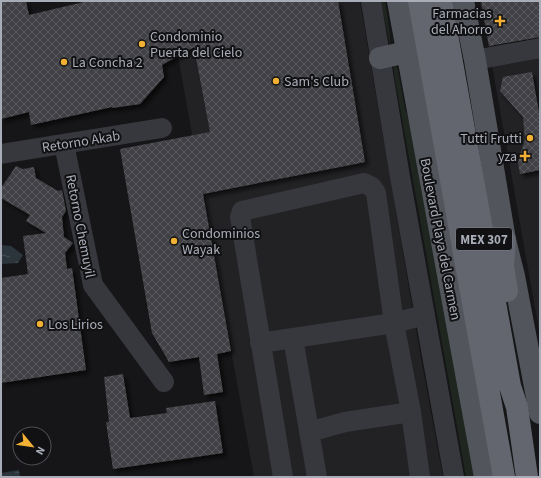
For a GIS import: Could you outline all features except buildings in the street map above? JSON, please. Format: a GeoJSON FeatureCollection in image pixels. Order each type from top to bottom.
{"type":"FeatureCollection","features":[{"type":"Feature","properties":{"kind":"highway","name":"MEX 307"},"geometry":{"type":"LineString","coordinates":[[419,1],[504,477]]}},
{"type":"Feature","properties":{"kind":"highway","name":"MEX 307"},"geometry":{"type":"LineString","coordinates":[[441,1],[510,386],[517,407],[527,477]]}},
{"type":"Feature","properties":{"kind":"highway"},"geometry":{"type":"LineString","coordinates":[[505,240],[503,266],[520,378],[517,407]]}},
{"type":"Feature","properties":{"kind":"main road","name":"Boulevard Playa del Carmen"},"geometry":{"type":"LineString","coordinates":[[398,1],[485,477]]}},
{"type":"Feature","properties":{"kind":"main road"},"geometry":{"type":"LineString","coordinates":[[463,1],[475,60],[505,240],[514,276],[540,413]]}},
{"type":"Feature","properties":{"kind":"main road"},"geometry":{"type":"LineString","coordinates":[[380,58],[407,52]]}},
{"type":"Feature","properties":{"kind":"street"},"geometry":{"type":"LineString","coordinates":[[371,1],[400,177],[454,477]]}},
{"type":"Feature","properties":{"kind":"street"},"geometry":{"type":"LineString","coordinates":[[475,60],[540,48]]}},
{"type":"Feature","properties":{"kind":"street","name":"Retorno Akab"},"geometry":{"type":"LineString","coordinates":[[1,154],[162,128]]}},
{"type":"Feature","properties":{"kind":"street","name":"Retorno Chemuyil"},"geometry":{"type":"LineString","coordinates":[[64,144],[93,286],[164,382]]}},
{"type":"Feature","properties":{"kind":"street"},"geometry":{"type":"LineString","coordinates":[[372,187],[400,177]]}},
{"type":"Feature","properties":{"kind":"street"},"geometry":{"type":"LineString","coordinates":[[283,477],[240,217],[242,211],[364,183],[372,187],[376,193],[394,323],[411,412],[420,477]]}},
{"type":"Feature","properties":{"kind":"street"},"geometry":{"type":"LineString","coordinates":[[260,343],[394,323],[425,315]]}},
{"type":"Feature","properties":{"kind":"street"},"geometry":{"type":"LineString","coordinates":[[293,338],[317,477]]}},
{"type":"Feature","properties":{"kind":"street"},"geometry":{"type":"LineString","coordinates":[[309,432],[345,422],[411,412]]}},
{"type":"Feature","properties":{"kind":"shaded area"},"geometry":{"type":"Polygon","coordinates":[[[168,1],[360,1],[420,353],[443,477],[254,477],[168,1]]]}},
{"type":"Feature","properties":{"kind":"shaded area"},"geometry":{"type":"Polygon","coordinates":[[[381,1],[385,1],[390,35],[390,46],[381,1]]]}},
{"type":"Feature","properties":{"kind":"shaded area"},"geometry":{"type":"Polygon","coordinates":[[[480,1],[540,1],[540,336],[493,71],[480,1]]]}},
{"type":"Feature","properties":{"kind":"shaded area"},"geometry":{"type":"Polygon","coordinates":[[[394,61],[398,71],[405,108],[417,147],[476,477],[466,477],[394,74],[394,61]]]}},
{"type":"Feature","properties":{"kind":"water"},"geometry":{"type":"Polygon","coordinates":[[[1,245],[11,246],[23,255],[18,263],[1,264],[1,245]]]}},
{"type":"Feature","properties":{"kind":"water"},"geometry":{"type":"Polygon","coordinates":[[[19,470],[20,477],[1,477],[1,473],[19,470]]]}},
{"type":"Feature","properties":{"kind":"place","name":"Farmacias del Ahorro"},"geometry":{"type":"Point","coordinates":[500,21]}},
{"type":"Feature","properties":{"kind":"place","name":"Condominio Puerta del Cielo"},"geometry":{"type":"Point","coordinates":[142,44]}},
{"type":"Feature","properties":{"kind":"place","name":"La Concha 2"},"geometry":{"type":"Point","coordinates":[64,62]}},
{"type":"Feature","properties":{"kind":"place","name":"Sam's Club"},"geometry":{"type":"Point","coordinates":[276,81]}},
{"type":"Feature","properties":{"kind":"place","name":"Tutti Frutti"},"geometry":{"type":"Point","coordinates":[530,138]}},
{"type":"Feature","properties":{"kind":"place","name":"yza"},"geometry":{"type":"Point","coordinates":[525,156]}},
{"type":"Feature","properties":{"kind":"place","name":"Condominios Wayak"},"geometry":{"type":"Point","coordinates":[174,241]}},
{"type":"Feature","properties":{"kind":"place","name":"Los Lirios"},"geometry":{"type":"Point","coordinates":[40,324]}}]}
